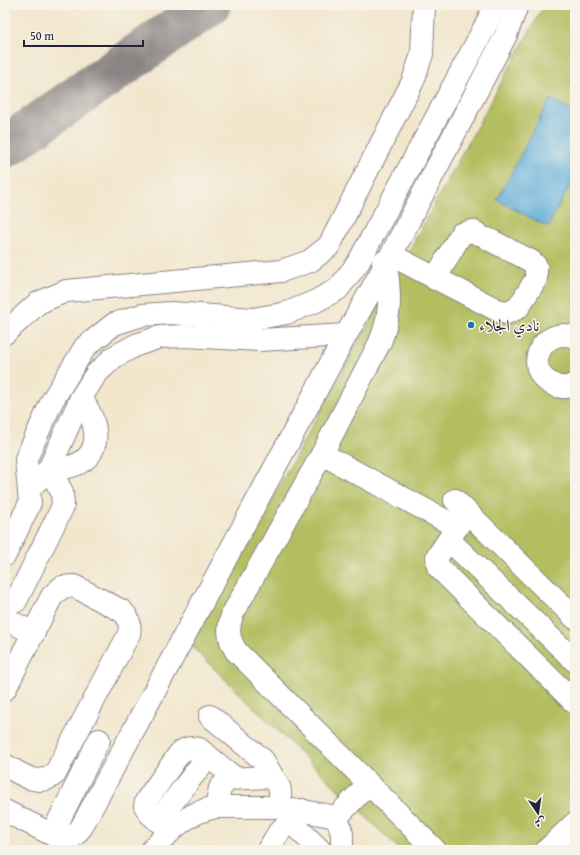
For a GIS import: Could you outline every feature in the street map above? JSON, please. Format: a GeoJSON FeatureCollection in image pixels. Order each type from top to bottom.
{"type":"FeatureCollection","features":[{"type":"Feature","properties":{"kind":"lane"},"geometry":{"type":"LineString","coordinates":[[5,333],[38,303],[66,291],[281,271],[310,261],[329,246],[413,81],[422,54],[424,5]]}},
{"type":"Feature","properties":{"kind":"lane"},"geometry":{"type":"LineString","coordinates":[[5,555],[30,503],[26,459],[52,401],[86,347],[114,324],[142,315],[172,313],[253,319],[288,313],[316,301],[338,289],[358,263],[488,21],[494,5]]}},
{"type":"Feature","properties":{"kind":"lane"},"geometry":{"type":"LineString","coordinates":[[5,811],[60,841],[73,837],[81,828],[346,335],[389,259],[506,34],[517,5]]}},
{"type":"Feature","properties":{"kind":"lane"},"geometry":{"type":"LineString","coordinates":[[365,250],[435,279],[501,312],[507,313],[518,308],[536,279],[536,266],[531,261],[472,231],[461,234],[435,279]]}},
{"type":"Feature","properties":{"kind":"lane"},"geometry":{"type":"LineString","coordinates":[[389,259],[390,306],[387,325],[380,342],[322,454],[233,613],[229,622],[229,632],[231,642],[236,651],[435,850]]}},
{"type":"Feature","properties":{"kind":"lane"},"geometry":{"type":"LineString","coordinates":[[29,489],[49,468],[80,398],[96,374],[114,357],[136,345],[160,337],[185,336],[260,340],[346,335]]}},
{"type":"Feature","properties":{"kind":"lane"},"geometry":{"type":"LineString","coordinates":[[574,387],[560,388],[548,382],[539,373],[537,360],[540,348],[549,339],[561,335],[575,337]]}},
{"type":"Feature","properties":{"kind":"lane"},"geometry":{"type":"LineString","coordinates":[[49,468],[60,469],[75,464],[88,456],[94,448],[96,437],[91,417],[80,398]]}},
{"type":"Feature","properties":{"kind":"lane"},"geometry":{"type":"LineString","coordinates":[[322,454],[457,520],[575,618]]}},
{"type":"Feature","properties":{"kind":"lane"},"geometry":{"type":"LineString","coordinates":[[34,633],[10,610],[63,506],[62,492],[49,468]]}},
{"type":"Feature","properties":{"kind":"lane"},"geometry":{"type":"LineString","coordinates":[[457,520],[575,661]]}},
{"type":"Feature","properties":{"kind":"lane"},"geometry":{"type":"LineString","coordinates":[[457,520],[437,557],[437,562],[442,573],[575,703]]}},
{"type":"Feature","properties":{"kind":"lane"},"geometry":{"type":"LineString","coordinates":[[5,689],[56,591],[68,586],[74,586],[127,615],[130,627],[129,634],[55,774],[50,778],[38,781],[5,766]]}},
{"type":"Feature","properties":{"kind":"lane"},"geometry":{"type":"LineString","coordinates":[[210,716],[263,760],[278,783],[291,813],[320,850]]}},
{"type":"Feature","properties":{"kind":"lane"},"geometry":{"type":"LineString","coordinates":[[83,721],[126,743]]}},
{"type":"Feature","properties":{"kind":"lane"},"geometry":{"type":"LineString","coordinates":[[60,841],[99,740]]}},
{"type":"Feature","properties":{"kind":"lane"},"geometry":{"type":"LineString","coordinates":[[164,826],[147,811],[146,801],[184,749],[198,749],[236,778]]}},
{"type":"Feature","properties":{"kind":"lane"},"geometry":{"type":"LineString","coordinates":[[216,806],[220,788],[224,783],[236,778],[274,779]]}},
{"type":"Feature","properties":{"kind":"lane"},"geometry":{"type":"LineString","coordinates":[[337,817],[368,784]]}},
{"type":"Feature","properties":{"kind":"lane"},"geometry":{"type":"LineString","coordinates":[[152,850],[164,826],[186,818],[195,812],[216,806],[337,817]]}},
{"type":"Feature","properties":{"kind":"lane"},"geometry":{"type":"LineString","coordinates":[[268,850],[291,813]]}},
{"type":"Feature","properties":{"kind":"lane"},"geometry":{"type":"LineString","coordinates":[[337,817],[342,834],[342,850]]}},
{"type":"Feature","properties":{"kind":"lane"},"geometry":{"type":"LineString","coordinates":[[547,850],[575,823]]}},
{"type":"Feature","properties":{"kind":"green space","name":"نادي الجلاء"},"geometry":{"type":"Polygon","coordinates":[[[544,5],[575,5],[575,839],[564,850],[400,850],[191,646],[544,5]]]}},
{"type":"Feature","properties":{"kind":"water"},"geometry":{"type":"Polygon","coordinates":[[[550,99],[575,112],[575,175],[548,227],[497,200],[550,99]]]}},
{"type":"Feature","properties":{"kind":"taxiway"},"geometry":{"type":"LineString","coordinates":[[5,147],[209,5]]}},
{"type":"Feature","properties":{"kind":"place","name":"نادي الجلاء"},"geometry":{"type":"Point","coordinates":[471,325]}}]}
